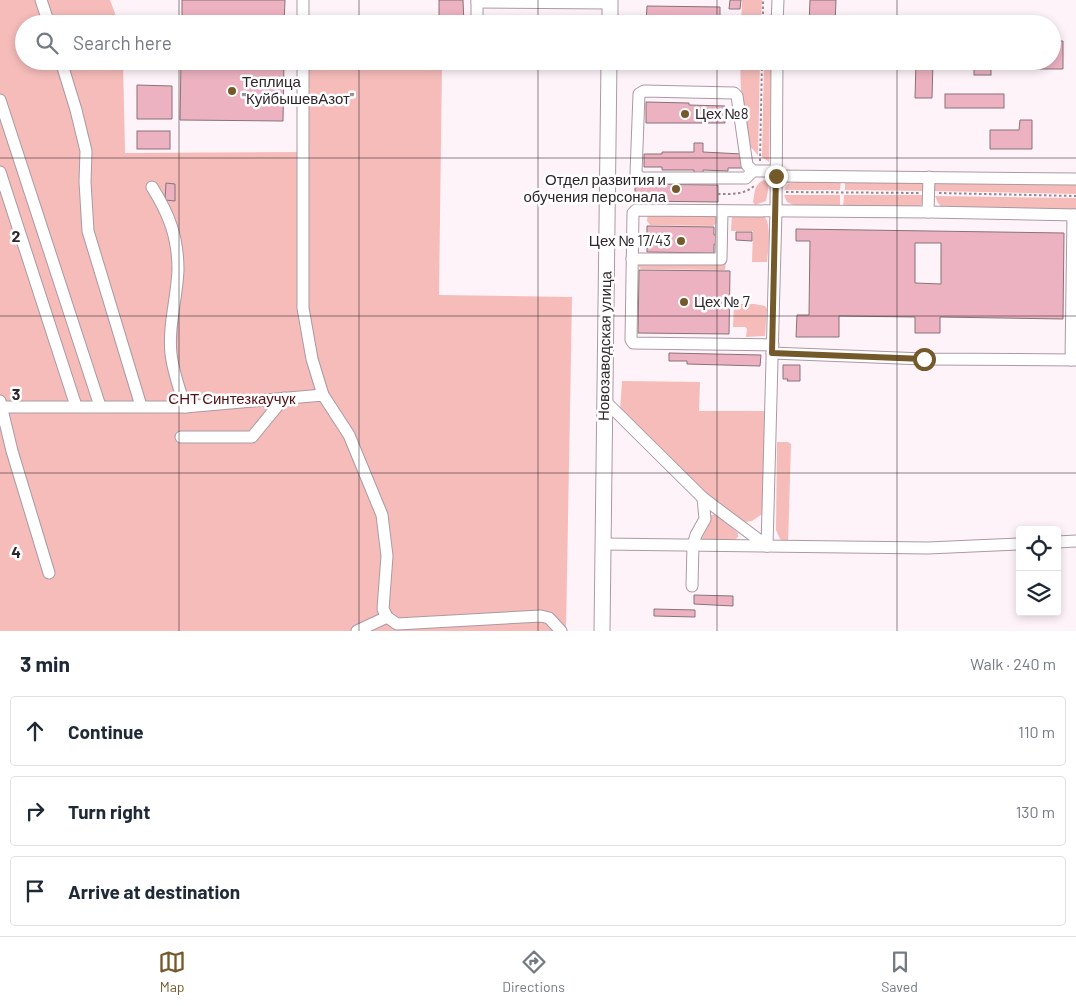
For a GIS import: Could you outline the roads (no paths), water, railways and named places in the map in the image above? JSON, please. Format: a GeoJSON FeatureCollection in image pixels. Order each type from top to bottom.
{"type":"FeatureCollection","features":[{"type":"Feature","properties":{"kind":"main road"},"geometry":{"type":"LineString","coordinates":[[610,2],[610,15]]}},
{"type":"Feature","properties":{"kind":"main road","name":"Новозаводская улица"},"geometry":{"type":"LineString","coordinates":[[602,631],[609,70]]}},
{"type":"Feature","properties":{"kind":"street"},"geometry":{"type":"LineString","coordinates":[[41,0],[46,15]]}},
{"type":"Feature","properties":{"kind":"street"},"geometry":{"type":"LineString","coordinates":[[303,0],[303,15]]}},
{"type":"Feature","properties":{"kind":"street"},"geometry":{"type":"LineString","coordinates":[[778,0],[778,15]]}},
{"type":"Feature","properties":{"kind":"street"},"geometry":{"type":"LineString","coordinates":[[477,15],[477,1],[610,2]]}},
{"type":"Feature","properties":{"kind":"street"},"geometry":{"type":"LineString","coordinates":[[64,70],[86,150],[85,182],[88,231],[141,406]]}},
{"type":"Feature","properties":{"kind":"street"},"geometry":{"type":"LineString","coordinates":[[303,70],[303,308],[312,359],[323,395],[349,435],[382,515],[387,556],[383,609],[386,617],[397,624],[541,616],[549,618],[561,631]]}},
{"type":"Feature","properties":{"kind":"street"},"geometry":{"type":"LineString","coordinates":[[767,546],[776,211],[777,70]]}},
{"type":"Feature","properties":{"kind":"street"},"geometry":{"type":"LineString","coordinates":[[756,171],[746,178],[640,178],[636,173],[639,94],[644,91],[734,92],[737,96],[747,165],[756,171],[930,177],[1076,179]]}},
{"type":"Feature","properties":{"kind":"street"},"geometry":{"type":"LineString","coordinates":[[0,100],[100,406]]}},
{"type":"Feature","properties":{"kind":"street"},"geometry":{"type":"LineString","coordinates":[[0,172],[76,406]]}},
{"type":"Feature","properties":{"kind":"street"},"geometry":{"type":"LineString","coordinates":[[928,212],[930,177]]}},
{"type":"Feature","properties":{"kind":"street"},"geometry":{"type":"LineString","coordinates":[[152,187],[161,200],[174,230],[178,270],[171,323],[171,355],[185,407]]}},
{"type":"Feature","properties":{"kind":"street"},"geometry":{"type":"LineString","coordinates":[[636,210],[776,211],[1074,215],[1073,360],[924,359],[772,349],[633,343],[631,340],[633,212],[636,210]]}},
{"type":"Feature","properties":{"kind":"street"},"geometry":{"type":"LineString","coordinates":[[632,259],[721,259],[722,211]]}},
{"type":"Feature","properties":{"kind":"street"},"geometry":{"type":"LineString","coordinates":[[49,573],[12,451],[1,405],[185,407],[323,395]]}},
{"type":"Feature","properties":{"kind":"street"},"geometry":{"type":"LineString","coordinates":[[181,437],[252,437],[284,398]]}},
{"type":"Feature","properties":{"kind":"street"},"geometry":{"type":"LineString","coordinates":[[605,401],[703,498],[767,546]]}},
{"type":"Feature","properties":{"kind":"street"},"geometry":{"type":"LineString","coordinates":[[692,586],[693,545],[705,519],[703,498]]}},
{"type":"Feature","properties":{"kind":"street"},"geometry":{"type":"LineString","coordinates":[[1061,542],[1076,541]]}},
{"type":"Feature","properties":{"kind":"street"},"geometry":{"type":"LineString","coordinates":[[603,544],[928,548],[1016,544]]}},
{"type":"Feature","properties":{"kind":"street"},"geometry":{"type":"LineString","coordinates":[[357,631],[386,617]]}},
{"type":"Feature","properties":{"kind":"place","name":"Теплица \"КуйбышевАзот\""},"geometry":{"type":"Point","coordinates":[232,91]}},
{"type":"Feature","properties":{"kind":"place","name":"Цех №8"},"geometry":{"type":"Point","coordinates":[685,114]}},
{"type":"Feature","properties":{"kind":"place","name":"Отдел развития и обучения персонала"},"geometry":{"type":"Point","coordinates":[676,189]}},
{"type":"Feature","properties":{"kind":"place","name":"Цех № 17/43"},"geometry":{"type":"Point","coordinates":[681,241]}},
{"type":"Feature","properties":{"kind":"place","name":"Цех № 7"},"geometry":{"type":"Point","coordinates":[684,302]}},
{"type":"Feature","properties":{"kind":"park label","name":"СНТ Синтезкаучук"},"geometry":{"type":"Point","coordinates":[232,399]}}]}
